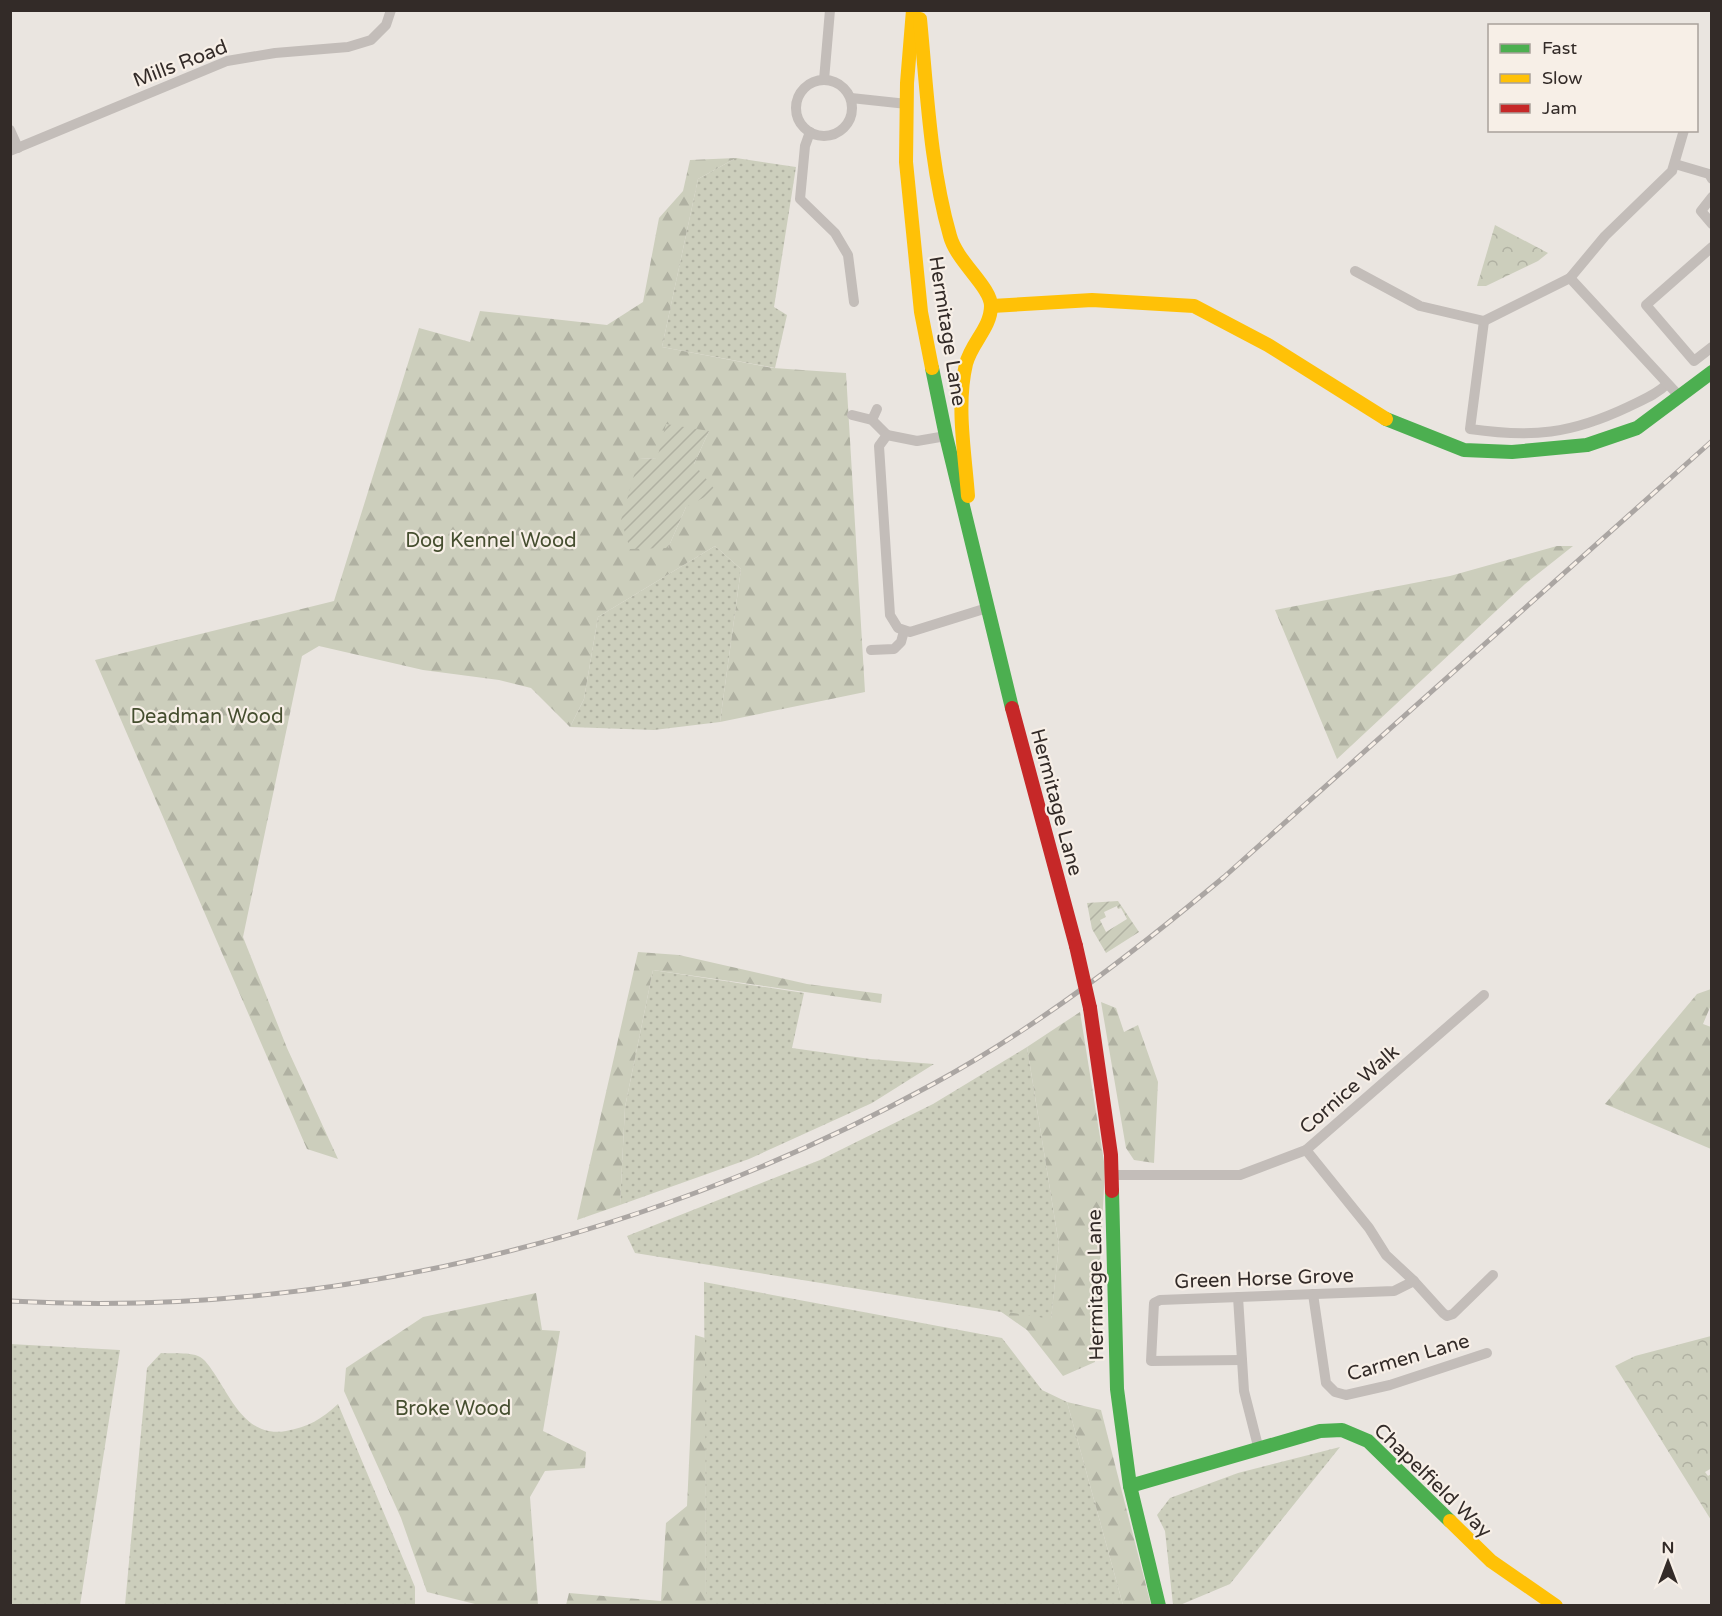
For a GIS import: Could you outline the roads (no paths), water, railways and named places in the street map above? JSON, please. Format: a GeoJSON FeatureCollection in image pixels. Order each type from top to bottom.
{"type":"FeatureCollection","features":[{"type":"Feature","properties":{"kind":"main road","name":"Hermitage Lane"},"geometry":{"type":"LineString","coordinates":[[914,10],[907,104],[906,162],[921,312],[946,436],[987,608],[1076,946],[1090,1008],[1100,1064],[1111,1174],[1117,1389],[1130,1486],[1159,1605]]}},
{"type":"Feature","properties":{"kind":"main road"},"geometry":{"type":"LineString","coordinates":[[919,10],[931,134],[949,233],[957,254],[988,292],[992,306],[986,325],[974,343],[966,364],[964,406],[969,533]]}},
{"type":"Feature","properties":{"kind":"main road"},"geometry":{"type":"LineString","coordinates":[[992,306],[1092,300],[1194,306],[1268,345],[1394,424],[1464,450],[1512,453],[1587,445],[1637,428],[1712,372]]}},
{"type":"Feature","properties":{"kind":"main road","name":"Chapelfield Way"},"geometry":{"type":"LineString","coordinates":[[1130,1486],[1320,1431],[1342,1430],[1361,1436],[1491,1561],[1557,1605]]}},
{"type":"Feature","properties":{"kind":"street","name":"Mills Road"},"geometry":{"type":"LineString","coordinates":[[14,150],[227,62],[275,52],[348,47],[371,40],[386,25],[391,10]]}},
{"type":"Feature","properties":{"kind":"street"},"geometry":{"type":"LineString","coordinates":[[824,80],[830,10]]}},
{"type":"Feature","properties":{"kind":"street"},"geometry":{"type":"LineString","coordinates":[[824,80],[840,85],[851,98],[852,116],[842,130],[826,136],[810,132],[798,119],[797,101],[807,86],[824,80]]}},
{"type":"Feature","properties":{"kind":"street"},"geometry":{"type":"LineString","coordinates":[[851,98],[907,104]]}},
{"type":"Feature","properties":{"kind":"street"},"geometry":{"type":"LineString","coordinates":[[10,130],[14,150]]}},
{"type":"Feature","properties":{"kind":"street"},"geometry":{"type":"LineString","coordinates":[[810,132],[805,146],[800,199],[835,233],[848,255],[854,302]]}},
{"type":"Feature","properties":{"kind":"street"},"geometry":{"type":"LineString","coordinates":[[1356,271],[1420,306],[1484,321],[1570,279],[1605,236],[1672,171],[1683,132]]}},
{"type":"Feature","properties":{"kind":"street"},"geometry":{"type":"LineString","coordinates":[[1675,164],[1709,174],[1712,179]]}},
{"type":"Feature","properties":{"kind":"street"},"geometry":{"type":"LineString","coordinates":[[1712,197],[1701,212],[1712,224]]}},
{"type":"Feature","properties":{"kind":"street"},"geometry":{"type":"LineString","coordinates":[[1712,247],[1646,305],[1694,361],[1712,347]]}},
{"type":"Feature","properties":{"kind":"street"},"geometry":{"type":"LineString","coordinates":[[1570,279],[1680,397]]}},
{"type":"Feature","properties":{"kind":"street"},"geometry":{"type":"LineString","coordinates":[[1484,321],[1470,429],[1499,433],[1565,431],[1596,422],[1658,393],[1667,384]]}},
{"type":"Feature","properties":{"kind":"street"},"geometry":{"type":"LineString","coordinates":[[872,420],[876,409]]}},
{"type":"Feature","properties":{"kind":"street"},"geometry":{"type":"LineString","coordinates":[[852,415],[872,420],[887,435],[917,441],[946,436]]}},
{"type":"Feature","properties":{"kind":"street"},"geometry":{"type":"LineString","coordinates":[[887,435],[879,450],[890,615],[894,624],[910,632],[987,608]]}},
{"type":"Feature","properties":{"kind":"street"},"geometry":{"type":"LineString","coordinates":[[871,650],[894,649],[901,642],[904,631]]}},
{"type":"Feature","properties":{"kind":"street","name":"Cornice Walk"},"geometry":{"type":"LineString","coordinates":[[1111,1174],[1240,1175],[1306,1150],[1484,995]]}},
{"type":"Feature","properties":{"kind":"street"},"geometry":{"type":"LineString","coordinates":[[1306,1150],[1370,1228],[1386,1255],[1447,1316],[1453,1314],[1493,1275]]}},
{"type":"Feature","properties":{"kind":"street","name":"Green Horse Grove"},"geometry":{"type":"LineString","coordinates":[[1242,1360],[1151,1361],[1154,1303],[1160,1300],[1394,1291],[1414,1281]]}},
{"type":"Feature","properties":{"kind":"street","name":"Carmen Lane"},"geometry":{"type":"LineString","coordinates":[[1313,1294],[1326,1383],[1335,1392],[1346,1395],[1390,1385],[1486,1353]]}},
{"type":"Feature","properties":{"kind":"street"},"geometry":{"type":"LineString","coordinates":[[1238,1297],[1244,1391],[1259,1450]]}},
{"type":"Feature","properties":{"kind":"railway"},"geometry":{"type":"LineString","coordinates":[[10,1301],[130,1303],[250,1296],[369,1281],[487,1257],[603,1225],[716,1185],[826,1138],[933,1084],[1010,1038],[1084,988],[1224,877],[1712,441]]}},
{"type":"Feature","properties":{"kind":"park label","name":"Dog Kennel Wood"},"geometry":{"type":"Point","coordinates":[491,540]}},
{"type":"Feature","properties":{"kind":"park label","name":"Deadman Wood"},"geometry":{"type":"Point","coordinates":[207,716]}},
{"type":"Feature","properties":{"kind":"park label","name":"Broke Wood"},"geometry":{"type":"Point","coordinates":[453,1408]}}]}
